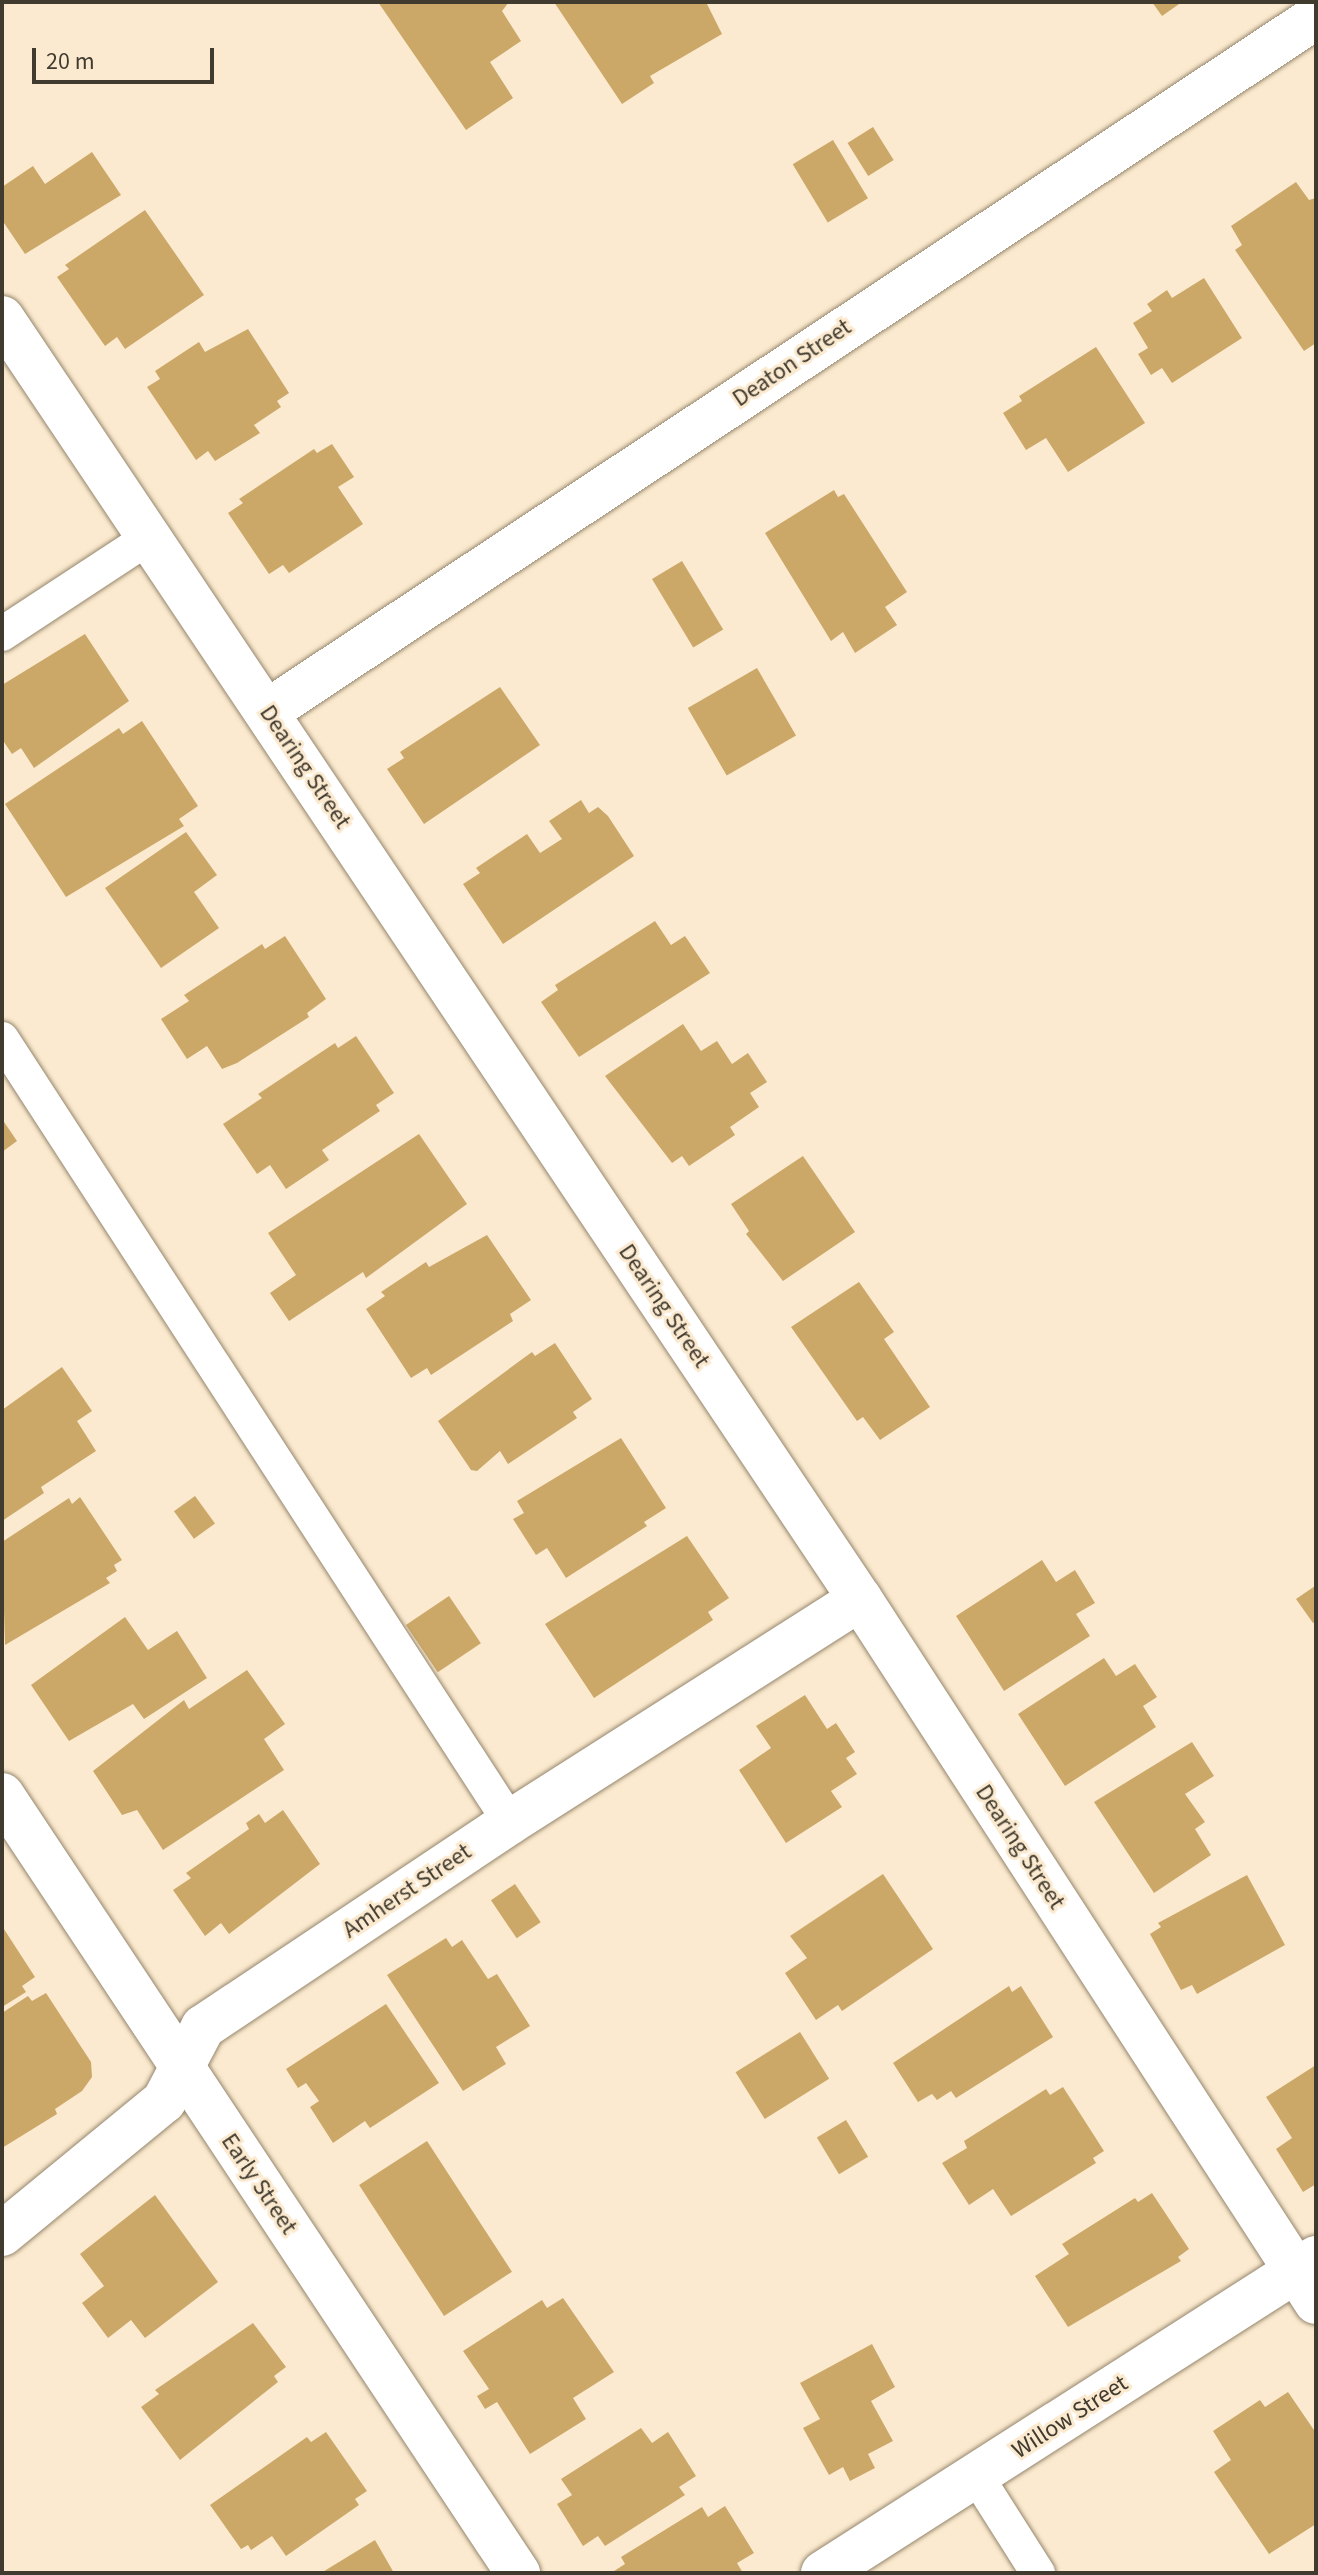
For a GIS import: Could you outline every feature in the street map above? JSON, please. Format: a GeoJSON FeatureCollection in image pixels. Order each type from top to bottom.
{"type":"FeatureCollection","features":[{"type":"Feature","properties":{"kind":"street","name":"Deaton Street"},"geometry":{"type":"LineString","coordinates":[[268,711],[1306,13]]}},
{"type":"Feature","properties":{"kind":"street","name":"Dearing Street"},"geometry":{"type":"LineString","coordinates":[[2,318],[148,538],[268,711],[1309,2277]]}},
{"type":"Feature","properties":{"kind":"street","name":"Amherst Street"},"geometry":{"type":"LineString","coordinates":[[2,2234],[164,2101],[203,2027],[510,1822],[860,1599]]}},
{"type":"Feature","properties":{"kind":"street","name":"Early Street"},"geometry":{"type":"LineString","coordinates":[[2,1795],[518,2573]]}},
{"type":"Feature","properties":{"kind":"street","name":"Willow Street"},"geometry":{"type":"LineString","coordinates":[[823,2573],[1309,2277]]}},
{"type":"Feature","properties":{"kind":"lane"},"geometry":{"type":"LineString","coordinates":[[2,634],[148,538]]}},
{"type":"Feature","properties":{"kind":"lane"},"geometry":{"type":"LineString","coordinates":[[2,1039],[510,1822]]}},
{"type":"Feature","properties":{"kind":"lane"},"geometry":{"type":"LineString","coordinates":[[977,2477],[1038,2573]]}},
{"type":"Feature","properties":{"kind":"building"},"geometry":{"type":"Polygon","coordinates":[[[378,2],[509,2],[502,11],[521,41],[490,62],[513,98],[466,130],[378,2]]]}},
{"type":"Feature","properties":{"kind":"building"},"geometry":{"type":"Polygon","coordinates":[[[554,2],[706,2],[722,34],[650,76],[654,83],[622,104],[554,2]]]}},
{"type":"Feature","properties":{"kind":"building"},"geometry":{"type":"Polygon","coordinates":[[[1152,2],[1182,2],[1162,16],[1152,2]]]}},
{"type":"Feature","properties":{"kind":"building"},"geometry":{"type":"Polygon","coordinates":[[[873,127],[894,160],[868,176],[848,143],[873,127]]]}},
{"type":"Feature","properties":{"kind":"building"},"geometry":{"type":"Polygon","coordinates":[[[833,140],[868,198],[828,222],[793,164],[833,140]]]}},
{"type":"Feature","properties":{"kind":"building"},"geometry":{"type":"Polygon","coordinates":[[[92,152],[121,195],[25,254],[2,220],[2,187],[33,166],[45,184],[92,152]]]}},
{"type":"Feature","properties":{"kind":"building"},"geometry":{"type":"Polygon","coordinates":[[[1296,182],[1309,200],[1316,198],[1316,343],[1304,351],[1235,250],[1242,245],[1231,226],[1296,182]]]}},
{"type":"Feature","properties":{"kind":"building"},"geometry":{"type":"Polygon","coordinates":[[[145,210],[204,295],[125,349],[117,337],[105,346],[57,277],[69,269],[65,265],[145,210]]]}},
{"type":"Feature","properties":{"kind":"building"},"geometry":{"type":"Polygon","coordinates":[[[1204,278],[1242,338],[1172,383],[1162,368],[1151,375],[1138,354],[1148,348],[1133,323],[1152,311],[1147,304],[1167,290],[1172,298],[1204,278]]]}},
{"type":"Feature","properties":{"kind":"building"},"geometry":{"type":"Polygon","coordinates":[[[248,329],[289,393],[277,401],[281,407],[254,425],[260,433],[215,461],[208,451],[196,460],[147,387],[160,379],[155,371],[199,342],[205,352],[248,329]]]}},
{"type":"Feature","properties":{"kind":"building"},"geometry":{"type":"Polygon","coordinates":[[[1096,347],[1145,423],[1068,472],[1046,438],[1026,450],[1003,413],[1022,401],[1019,396],[1096,347]]]}},
{"type":"Feature","properties":{"kind":"building"},"geometry":{"type":"Polygon","coordinates":[[[332,444],[354,477],[338,487],[363,524],[289,573],[283,565],[269,574],[228,513],[243,503],[239,499],[314,449],[317,453],[332,444]]]}},
{"type":"Feature","properties":{"kind":"building"},"geometry":{"type":"Polygon","coordinates":[[[834,490],[838,497],[844,494],[907,592],[885,607],[897,625],[855,653],[843,632],[831,641],[765,533],[834,490]]]}},
{"type":"Feature","properties":{"kind":"building"},"geometry":{"type":"Polygon","coordinates":[[[682,561],[723,630],[693,648],[652,579],[682,561]]]}},
{"type":"Feature","properties":{"kind":"building"},"geometry":{"type":"Polygon","coordinates":[[[85,634],[129,701],[34,768],[21,748],[12,754],[2,739],[2,685],[85,634]]]}},
{"type":"Feature","properties":{"kind":"building"},"geometry":{"type":"Polygon","coordinates":[[[757,668],[796,736],[727,776],[688,708],[757,668]]]}},
{"type":"Feature","properties":{"kind":"building"},"geometry":{"type":"Polygon","coordinates":[[[500,687],[540,745],[424,824],[387,769],[404,758],[400,752],[500,687]]]}},
{"type":"Feature","properties":{"kind":"building"},"geometry":{"type":"Polygon","coordinates":[[[142,721],[198,806],[179,819],[184,826],[66,897],[5,804],[119,728],[123,734],[142,721]]]}},
{"type":"Feature","properties":{"kind":"building"},"geometry":{"type":"Polygon","coordinates":[[[581,800],[589,813],[598,807],[608,816],[634,856],[503,944],[463,884],[480,873],[476,868],[527,834],[540,853],[562,839],[549,821],[581,800]]]}},
{"type":"Feature","properties":{"kind":"building"},"geometry":{"type":"Polygon","coordinates":[[[186,832],[217,875],[194,892],[219,928],[161,968],[105,888],[186,832]]]}},
{"type":"Feature","properties":{"kind":"building"},"geometry":{"type":"Polygon","coordinates":[[[655,921],[671,945],[685,936],[710,973],[579,1057],[541,1002],[558,990],[555,985],[655,921]]]}},
{"type":"Feature","properties":{"kind":"building"},"geometry":{"type":"Polygon","coordinates":[[[285,936],[326,999],[307,1013],[309,1017],[237,1063],[222,1069],[207,1046],[187,1059],[161,1019],[189,1001],[184,995],[262,944],[265,949],[285,936]]]}},
{"type":"Feature","properties":{"kind":"building"},"geometry":{"type":"Polygon","coordinates":[[[683,1024],[701,1051],[717,1041],[732,1064],[748,1053],[767,1082],[750,1093],[759,1107],[730,1127],[735,1135],[689,1166],[682,1156],[672,1163],[605,1076],[683,1024]]]}},
{"type":"Feature","properties":{"kind":"building"},"geometry":{"type":"Polygon","coordinates":[[[356,1036],[394,1093],[376,1105],[380,1111],[322,1150],[329,1160],[286,1189],[270,1165],[257,1174],[223,1124],[262,1098],[258,1094],[335,1043],[338,1048],[356,1036]]]}},
{"type":"Feature","properties":{"kind":"building"},"geometry":{"type":"Polygon","coordinates":[[[2,1119],[17,1141],[2,1152],[2,1119]]]}},
{"type":"Feature","properties":{"kind":"building"},"geometry":{"type":"Polygon","coordinates":[[[419,1134],[467,1204],[366,1278],[363,1272],[289,1321],[270,1293],[296,1275],[268,1233],[419,1134]]]}},
{"type":"Feature","properties":{"kind":"building"},"geometry":{"type":"Polygon","coordinates":[[[803,1156],[855,1232],[783,1281],[746,1234],[749,1231],[731,1204],[803,1156]]]}},
{"type":"Feature","properties":{"kind":"building"},"geometry":{"type":"Polygon","coordinates":[[[487,1235],[531,1300],[510,1314],[513,1321],[431,1375],[427,1368],[411,1378],[366,1309],[385,1296],[381,1292],[426,1262],[429,1267],[487,1235]]]}},
{"type":"Feature","properties":{"kind":"building"},"geometry":{"type":"Polygon","coordinates":[[[859,1282],[894,1332],[884,1339],[930,1407],[880,1440],[863,1417],[857,1421],[791,1327],[859,1282]]]}},
{"type":"Feature","properties":{"kind":"building"},"geometry":{"type":"Polygon","coordinates":[[[555,1343],[592,1399],[573,1412],[577,1418],[508,1464],[500,1451],[477,1471],[471,1470],[438,1421],[532,1352],[535,1356],[555,1343]]]}},
{"type":"Feature","properties":{"kind":"building"},"geometry":{"type":"Polygon","coordinates":[[[62,1367],[92,1411],[77,1421],[96,1451],[41,1487],[44,1493],[2,1521],[2,1410],[62,1367]]]}},
{"type":"Feature","properties":{"kind":"building"},"geometry":{"type":"Polygon","coordinates":[[[621,1438],[666,1508],[644,1522],[647,1526],[566,1578],[547,1548],[536,1555],[513,1519],[524,1513],[517,1501],[621,1438]]]}},
{"type":"Feature","properties":{"kind":"building"},"geometry":{"type":"Polygon","coordinates":[[[195,1496],[215,1524],[194,1539],[174,1511],[195,1496]]]}},
{"type":"Feature","properties":{"kind":"building"},"geometry":{"type":"Polygon","coordinates":[[[80,1497],[122,1560],[114,1565],[117,1571],[106,1578],[110,1583],[5,1645],[2,1542],[69,1498],[72,1504],[80,1497]]]}},
{"type":"Feature","properties":{"kind":"building"},"geometry":{"type":"Polygon","coordinates":[[[687,1536],[729,1598],[708,1612],[713,1620],[594,1698],[545,1624],[687,1536]]]}},
{"type":"Feature","properties":{"kind":"building"},"geometry":{"type":"Polygon","coordinates":[[[1042,1560],[1056,1582],[1075,1570],[1095,1603],[1076,1614],[1090,1636],[1004,1691],[956,1616],[1042,1560]]]}},
{"type":"Feature","properties":{"kind":"building"},"geometry":{"type":"Polygon","coordinates":[[[1315,1586],[1316,1621],[1313,1623],[1296,1599],[1315,1586]]]}},
{"type":"Feature","properties":{"kind":"building"},"geometry":{"type":"Polygon","coordinates":[[[449,1596],[481,1643],[438,1672],[406,1625],[449,1596]]]}},
{"type":"Feature","properties":{"kind":"building"},"geometry":{"type":"Polygon","coordinates":[[[125,1617],[148,1650],[177,1631],[207,1678],[144,1719],[133,1704],[69,1741],[31,1685],[125,1617]]]}},
{"type":"Feature","properties":{"kind":"building"},"geometry":{"type":"Polygon","coordinates":[[[1104,1658],[1116,1676],[1135,1664],[1157,1697],[1143,1706],[1156,1727],[1065,1786],[1018,1714],[1104,1658]]]}},
{"type":"Feature","properties":{"kind":"building"},"geometry":{"type":"Polygon","coordinates":[[[247,1670],[285,1724],[264,1739],[284,1770],[163,1850],[137,1810],[122,1815],[93,1771],[184,1700],[189,1709],[247,1670]]]}},
{"type":"Feature","properties":{"kind":"building"},"geometry":{"type":"Polygon","coordinates":[[[805,1695],[827,1729],[836,1723],[855,1752],[846,1758],[857,1774],[831,1791],[842,1807],[786,1843],[739,1770],[771,1748],[756,1726],[805,1695]]]}},
{"type":"Feature","properties":{"kind":"building"},"geometry":{"type":"Polygon","coordinates":[[[1192,1742],[1214,1776],[1185,1794],[1205,1822],[1195,1829],[1211,1855],[1154,1893],[1094,1802],[1192,1742]]]}},
{"type":"Feature","properties":{"kind":"building"},"geometry":{"type":"Polygon","coordinates":[[[283,1810],[320,1864],[229,1934],[221,1923],[205,1936],[173,1890],[191,1878],[186,1873],[249,1829],[246,1823],[259,1814],[265,1823],[283,1810]]]}},
{"type":"Feature","properties":{"kind":"building"},"geometry":{"type":"Polygon","coordinates":[[[883,1874],[933,1949],[842,2011],[838,2005],[816,2020],[785,1973],[807,1958],[790,1936],[883,1874]]]}},
{"type":"Feature","properties":{"kind":"building"},"geometry":{"type":"Polygon","coordinates":[[[1247,1875],[1285,1945],[1197,1994],[1192,1985],[1181,1990],[1150,1934],[1161,1927],[1158,1923],[1247,1875]]]}},
{"type":"Feature","properties":{"kind":"building"},"geometry":{"type":"Polygon","coordinates":[[[515,1884],[541,1922],[517,1938],[491,1900],[515,1884]]]}},
{"type":"Feature","properties":{"kind":"building"},"geometry":{"type":"Polygon","coordinates":[[[2,1926],[35,1977],[22,1986],[26,1992],[2,2007],[2,1926]]]}},
{"type":"Feature","properties":{"kind":"building"},"geometry":{"type":"Polygon","coordinates":[[[446,1938],[452,1947],[462,1940],[488,1979],[497,1974],[530,2026],[496,2047],[506,2064],[463,2091],[387,1975],[446,1938]]]}},
{"type":"Feature","properties":{"kind":"building"},"geometry":{"type":"Polygon","coordinates":[[[1009,1986],[1012,1992],[1021,1986],[1053,2037],[956,2098],[951,2091],[937,2100],[932,2094],[918,2102],[893,2063],[1009,1986]]]}},
{"type":"Feature","properties":{"kind":"building"},"geometry":{"type":"Polygon","coordinates":[[[46,1993],[91,2062],[92,2077],[82,2091],[55,2109],[57,2114],[2,2148],[2,2013],[28,1996],[32,2001],[46,1993]]]}},
{"type":"Feature","properties":{"kind":"building"},"geometry":{"type":"Polygon","coordinates":[[[386,2004],[439,2083],[370,2128],[365,2121],[333,2143],[310,2107],[319,2101],[306,2083],[298,2088],[286,2069],[386,2004]]]}},
{"type":"Feature","properties":{"kind":"building"},"geometry":{"type":"Polygon","coordinates":[[[800,2032],[829,2079],[765,2119],[736,2072],[800,2032]]]}},
{"type":"Feature","properties":{"kind":"building"},"geometry":{"type":"Polygon","coordinates":[[[1316,2065],[1316,2184],[1303,2192],[1276,2149],[1292,2138],[1266,2097],[1316,2065]]]}},
{"type":"Feature","properties":{"kind":"building"},"geometry":{"type":"Polygon","coordinates":[[[1063,2087],[1104,2151],[1093,2158],[1096,2163],[1011,2216],[993,2189],[969,2205],[942,2163],[967,2148],[964,2141],[1046,2089],[1050,2095],[1063,2087]]]}},
{"type":"Feature","properties":{"kind":"building"},"geometry":{"type":"Polygon","coordinates":[[[846,2120],[868,2157],[839,2174],[817,2138],[846,2120]]]}},
{"type":"Feature","properties":{"kind":"building"},"geometry":{"type":"Polygon","coordinates":[[[427,2141],[512,2272],[444,2316],[359,2185],[427,2141]]]}},
{"type":"Feature","properties":{"kind":"building"},"geometry":{"type":"Polygon","coordinates":[[[1152,2193],[1189,2249],[1178,2257],[1181,2261],[1068,2327],[1035,2276],[1069,2254],[1062,2244],[1135,2198],[1138,2202],[1152,2193]]]}},
{"type":"Feature","properties":{"kind":"building"},"geometry":{"type":"Polygon","coordinates":[[[155,2195],[218,2282],[145,2338],[131,2320],[108,2338],[82,2303],[104,2286],[80,2254],[155,2195]]]}},
{"type":"Feature","properties":{"kind":"building"},"geometry":{"type":"Polygon","coordinates":[[[563,2298],[614,2372],[573,2398],[586,2419],[530,2454],[497,2402],[485,2409],[477,2396],[489,2389],[463,2351],[542,2300],[547,2308],[563,2298]]]}},
{"type":"Feature","properties":{"kind":"building"},"geometry":{"type":"Polygon","coordinates":[[[253,2323],[286,2367],[274,2376],[278,2382],[180,2460],[141,2407],[159,2394],[155,2390],[253,2323]]]}},
{"type":"Feature","properties":{"kind":"building"},"geometry":{"type":"Polygon","coordinates":[[[872,2344],[895,2387],[871,2401],[893,2441],[868,2454],[875,2468],[850,2481],[843,2467],[829,2475],[803,2428],[820,2419],[800,2383],[872,2344]]]}},
{"type":"Feature","properties":{"kind":"building"},"geometry":{"type":"Polygon","coordinates":[[[1288,2392],[1316,2433],[1316,2524],[1269,2554],[1214,2472],[1231,2460],[1213,2431],[1260,2400],[1265,2407],[1288,2392]]]}},
{"type":"Feature","properties":{"kind":"building"},"geometry":{"type":"Polygon","coordinates":[[[641,2428],[652,2443],[668,2432],[696,2476],[679,2487],[685,2495],[605,2546],[598,2536],[583,2546],[557,2504],[572,2495],[561,2479],[641,2428]]]}},
{"type":"Feature","properties":{"kind":"building"},"geometry":{"type":"Polygon","coordinates":[[[326,2432],[367,2491],[355,2499],[359,2505],[286,2556],[272,2536],[251,2550],[248,2545],[241,2549],[210,2505],[307,2437],[311,2442],[326,2432]]]}},
{"type":"Feature","properties":{"kind":"building"},"geometry":{"type":"Polygon","coordinates":[[[725,2506],[754,2553],[737,2563],[743,2573],[611,2573],[625,2564],[621,2557],[702,2507],[708,2517],[725,2506]]]}},
{"type":"Feature","properties":{"kind":"building"},"geometry":{"type":"Polygon","coordinates":[[[375,2540],[394,2573],[321,2573],[375,2540]]]}}]}
